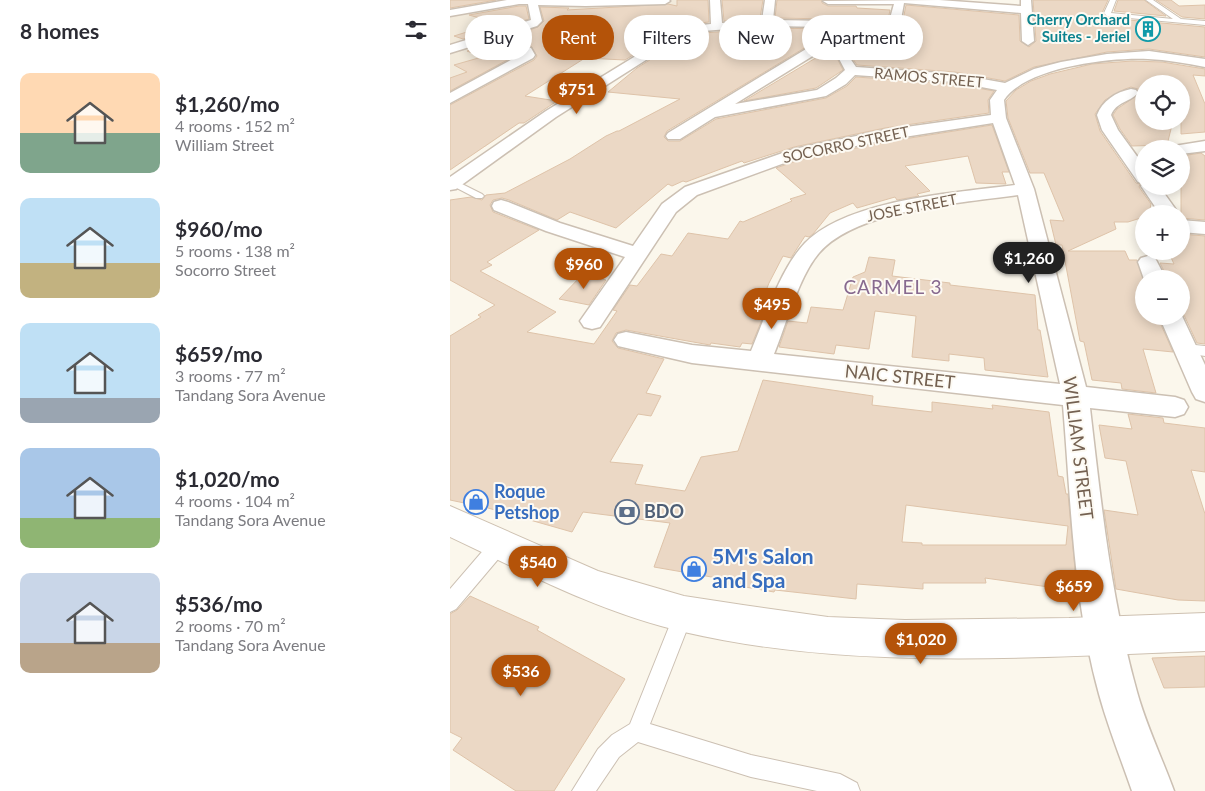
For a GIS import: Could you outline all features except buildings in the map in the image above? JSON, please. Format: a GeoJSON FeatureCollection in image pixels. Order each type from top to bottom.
{"type":"FeatureCollection","features":[{"type":"Feature","properties":{"kind":"main road"},"geometry":{"type":"LineString","coordinates":[[450,521],[596,588],[684,614],[743,624],[838,636],[905,639],[1205,632]]}},
{"type":"Feature","properties":{"kind":"street"},"geometry":{"type":"LineString","coordinates":[[450,49],[533,24],[537,21],[532,0]]}},
{"type":"Feature","properties":{"kind":"street"},"geometry":{"type":"LineString","coordinates":[[450,13],[507,2],[532,0],[611,2],[665,0],[665,13]]}},
{"type":"Feature","properties":{"kind":"street"},"geometry":{"type":"LineString","coordinates":[[452,184],[517,136],[686,30],[693,28],[717,28],[715,0]]}},
{"type":"Feature","properties":{"kind":"street"},"geometry":{"type":"LineString","coordinates":[[768,15],[770,0]]}},
{"type":"Feature","properties":{"kind":"street"},"geometry":{"type":"LineString","coordinates":[[829,14],[828,0],[1026,5],[1028,41]]}},
{"type":"Feature","properties":{"kind":"street"},"geometry":{"type":"LineString","coordinates":[[792,23],[894,25],[900,1]]}},
{"type":"Feature","properties":{"kind":"street"},"geometry":{"type":"LineString","coordinates":[[611,2],[617,14]]}},
{"type":"Feature","properties":{"kind":"street"},"geometry":{"type":"LineString","coordinates":[[1136,42],[1140,55]]}},
{"type":"Feature","properties":{"kind":"street","name":"RAMOS STREET"},"geometry":{"type":"LineString","coordinates":[[674,136],[823,45],[831,44],[838,48],[852,71]]}},
{"type":"Feature","properties":{"kind":"street"},"geometry":{"type":"LineString","coordinates":[[1005,87],[1026,76],[1064,65],[1112,57],[1140,55],[1205,63]]}},
{"type":"Feature","properties":{"kind":"street"},"geometry":{"type":"LineString","coordinates":[[450,99],[522,60]]}},
{"type":"Feature","properties":{"kind":"street"},"geometry":{"type":"LineString","coordinates":[[450,84],[496,69],[513,66]]}},
{"type":"Feature","properties":{"kind":"street","name":"RAMOS STREET"},"geometry":{"type":"LineString","coordinates":[[712,113],[821,93],[841,81],[852,71],[947,77],[1005,87]]}},
{"type":"Feature","properties":{"kind":"street","name":"WILLIAM STREET"},"geometry":{"type":"LineString","coordinates":[[1005,87],[1000,92],[997,100],[999,118],[1025,189],[1074,395],[1094,580],[1104,635],[1118,694],[1153,791]]}},
{"type":"Feature","properties":{"kind":"street"},"geometry":{"type":"LineString","coordinates":[[1131,93],[1116,100],[1106,109],[1104,115],[1106,124],[1135,165]]}},
{"type":"Feature","properties":{"kind":"street","name":"SOCORRO STREET"},"geometry":{"type":"LineString","coordinates":[[592,321],[669,208],[690,191],[794,154],[885,135],[999,118]]}},
{"type":"Feature","properties":{"kind":"street"},"geometry":{"type":"LineString","coordinates":[[1190,148],[1205,146]]}},
{"type":"Feature","properties":{"kind":"street"},"geometry":{"type":"LineString","coordinates":[[1124,150],[1135,150]]}},
{"type":"Feature","properties":{"kind":"street","name":"JOSE STREET"},"geometry":{"type":"LineString","coordinates":[[759,361],[797,272],[813,247],[833,231],[862,217],[892,209],[1025,189]]}},
{"type":"Feature","properties":{"kind":"street"},"geometry":{"type":"LineString","coordinates":[[501,206],[553,227],[637,254]]}},
{"type":"Feature","properties":{"kind":"street"},"geometry":{"type":"LineString","coordinates":[[1190,227],[1205,228]]}},
{"type":"Feature","properties":{"kind":"street"},"geometry":{"type":"LineString","coordinates":[[1177,325],[1195,350],[1205,392]]}},
{"type":"Feature","properties":{"kind":"street","name":"NAIC STREET"},"geometry":{"type":"LineString","coordinates":[[626,340],[692,354],[1175,407]]}},
{"type":"Feature","properties":{"kind":"lane"},"geometry":{"type":"LineString","coordinates":[[1113,0],[1106,13],[1109,15],[1205,23]]}},
{"type":"Feature","properties":{"kind":"lane"},"geometry":{"type":"LineString","coordinates":[[1149,0],[1181,22]]}},
{"type":"Feature","properties":{"kind":"lane"},"geometry":{"type":"LineString","coordinates":[[452,184],[479,196]]}},
{"type":"Feature","properties":{"kind":"lane"},"geometry":{"type":"LineString","coordinates":[[450,603],[499,544]]}},
{"type":"Feature","properties":{"kind":"lane"},"geometry":{"type":"LineString","coordinates":[[637,732],[684,614]]}},
{"type":"Feature","properties":{"kind":"lane"},"geometry":{"type":"LineString","coordinates":[[583,791],[609,751],[623,738],[637,732],[751,766],[840,785],[850,791]]}},
{"type":"Feature","properties":{"kind":"shaded area"},"geometry":{"type":"Polygon","coordinates":[[[450,0],[689,0],[690,15],[624,15],[624,39],[614,41],[614,15],[542,15],[542,60],[554,60],[452,114],[519,123],[485,147],[450,142],[450,0]]]}},
{"type":"Feature","properties":{"kind":"place","name":"Cherry Orchard Suites - Jeriel"},"geometry":{"type":"Point","coordinates":[1148,29]}},
{"type":"Feature","properties":{"kind":"place","name":"Roque Petshop"},"geometry":{"type":"Point","coordinates":[476,502]}},
{"type":"Feature","properties":{"kind":"place","name":"BDO"},"geometry":{"type":"Point","coordinates":[627,512]}},
{"type":"Feature","properties":{"kind":"place","name":"5M's Salon and Spa"},"geometry":{"type":"Point","coordinates":[694,569]}},
{"type":"Feature","properties":{"kind":"district","name":"CARMEL 3"},"geometry":{"type":"Point","coordinates":[893,287]}}]}
